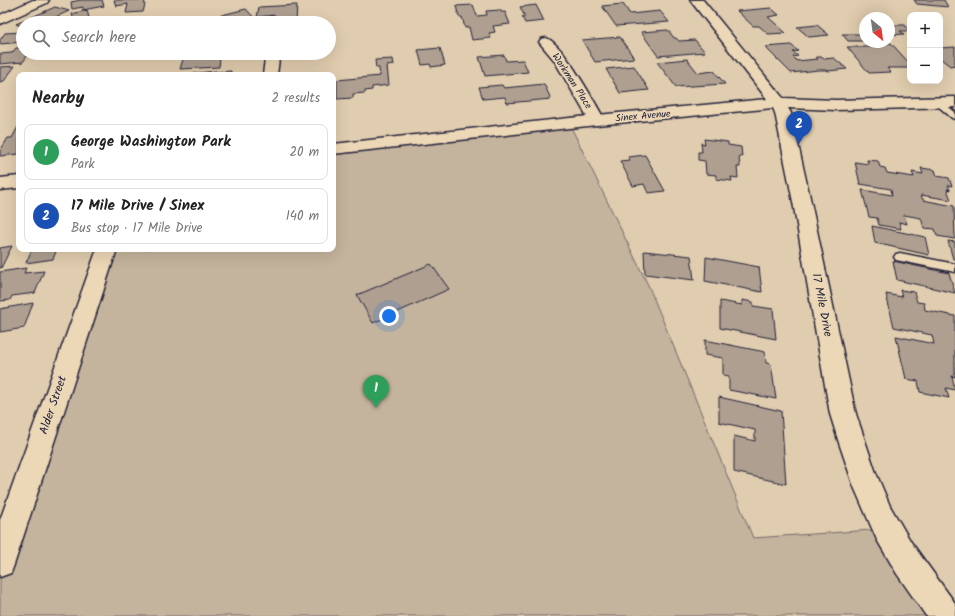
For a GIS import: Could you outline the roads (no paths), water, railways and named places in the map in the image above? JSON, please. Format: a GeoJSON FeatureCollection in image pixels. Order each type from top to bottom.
{"type":"FeatureCollection","features":[{"type":"Feature","properties":{"kind":"street"},"geometry":{"type":"LineString","coordinates":[[0,20],[43,0]]}},
{"type":"Feature","properties":{"kind":"street","name":"17 Mile Drive"},"geometry":{"type":"LineString","coordinates":[[696,0],[778,104],[783,113],[787,126],[843,414],[851,442],[863,478],[887,529],[914,573],[945,616]]}},
{"type":"Feature","properties":{"kind":"street","name":"Workman Place"},"geometry":{"type":"LineString","coordinates":[[546,42],[560,58],[597,120]]}},
{"type":"Feature","properties":{"kind":"street"},"geometry":{"type":"LineString","coordinates":[[270,72],[272,60]]}},
{"type":"Feature","properties":{"kind":"street","name":"Sinex Avenue"},"geometry":{"type":"LineString","coordinates":[[336,149],[597,120],[778,104],[836,105],[948,103]]}},
{"type":"Feature","properties":{"kind":"street"},"geometry":{"type":"LineString","coordinates":[[0,184],[16,182]]}},
{"type":"Feature","properties":{"kind":"street","name":"Alder Street"},"geometry":{"type":"LineString","coordinates":[[0,562],[106,252]]}},
{"type":"Feature","properties":{"kind":"lane"},"geometry":{"type":"LineString","coordinates":[[948,103],[955,116]]}},
{"type":"Feature","properties":{"kind":"lane"},"geometry":{"type":"LineString","coordinates":[[900,257],[955,268]]}},
{"type":"Feature","properties":{"kind":"place","name":"17 Mile Drive / Sinex"},"geometry":{"type":"Point","coordinates":[799,144]}},
{"type":"Feature","properties":{"kind":"place","name":"George Washington Park"},"geometry":{"type":"Point","coordinates":[376,408]}}]}
